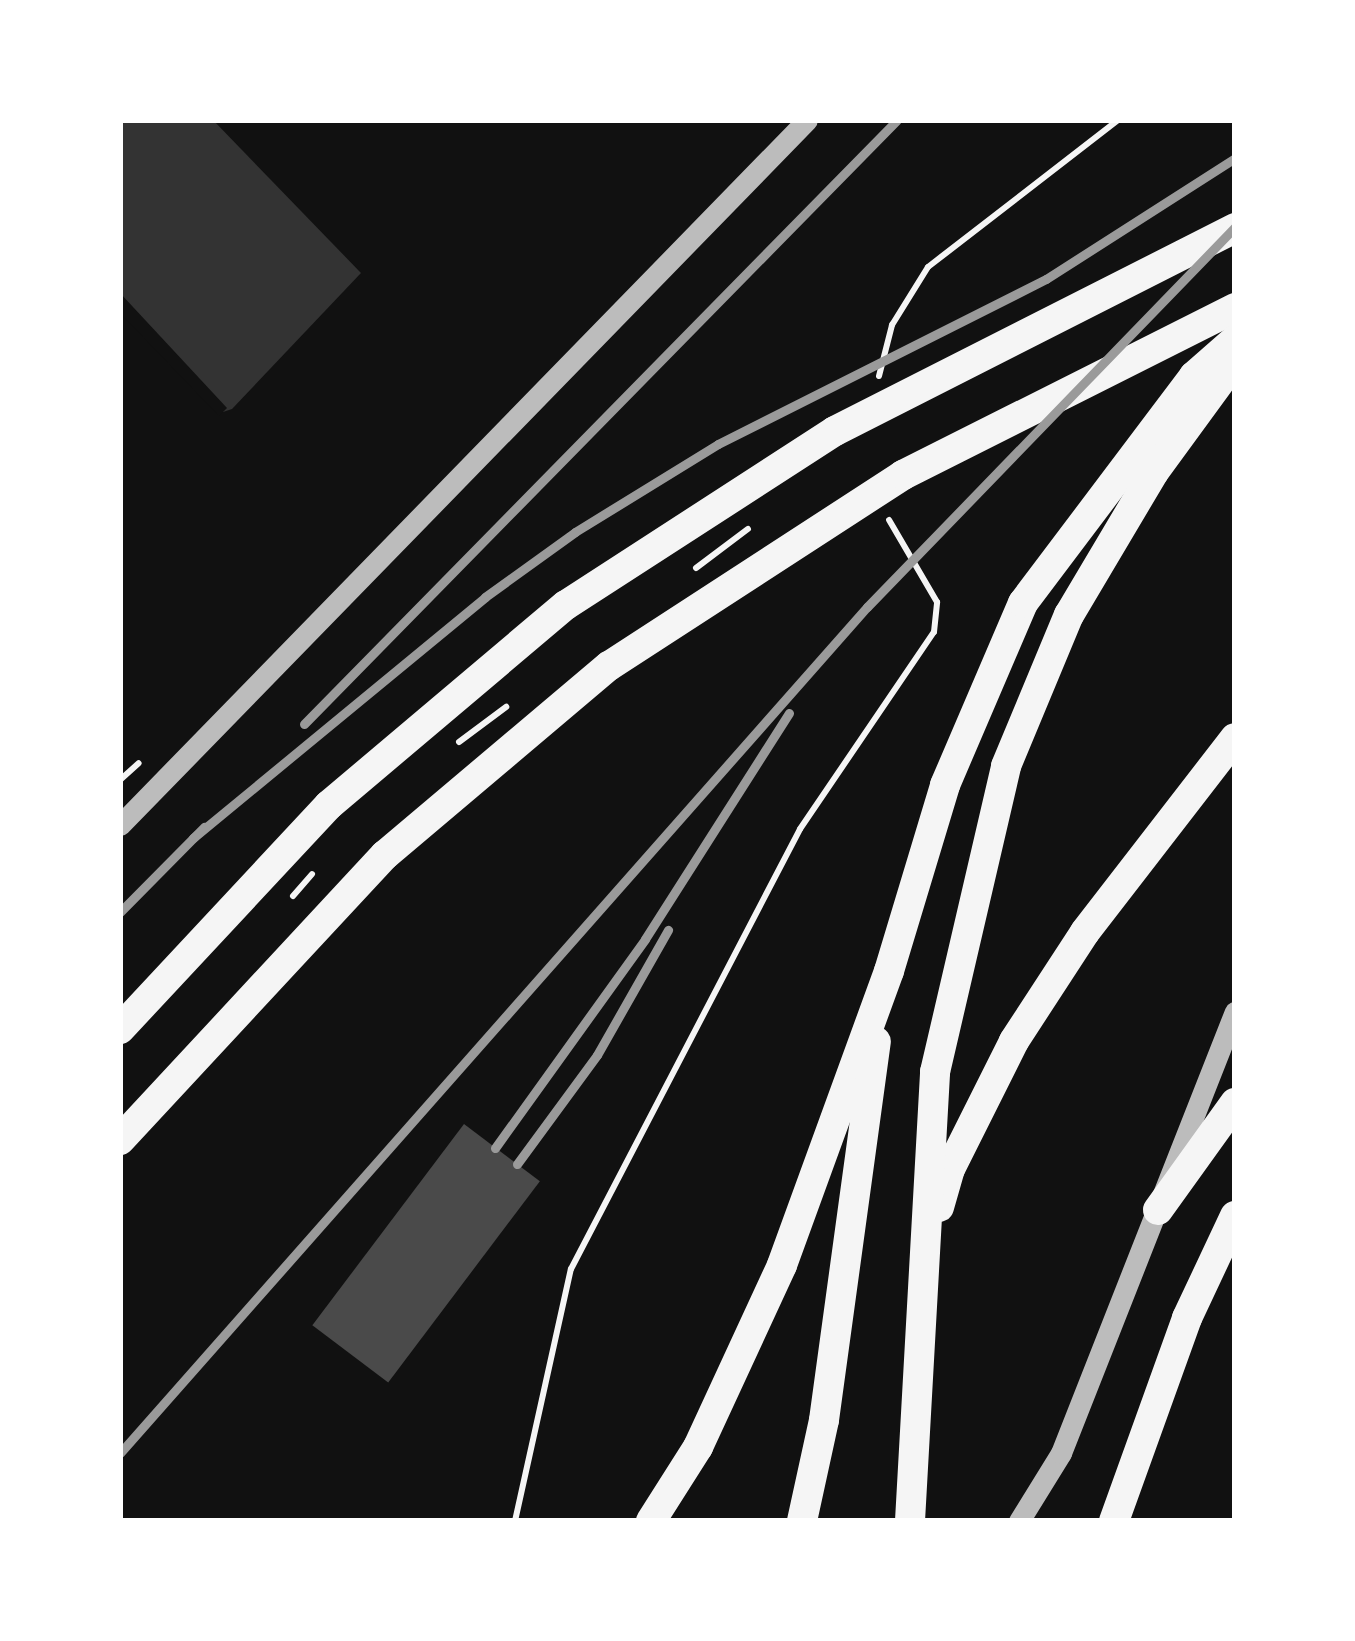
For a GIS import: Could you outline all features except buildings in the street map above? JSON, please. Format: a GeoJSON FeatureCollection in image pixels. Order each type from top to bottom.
{"type":"FeatureCollection","features":[{"type":"Feature","properties":{"kind":"highway"},"geometry":{"type":"LineString","coordinates":[[120,1029],[329,805],[566,605],[835,431],[1235,228]]}},
{"type":"Feature","properties":{"kind":"highway"},"geometry":{"type":"LineString","coordinates":[[121,1139],[385,855],[609,665],[903,475],[1235,308]]}},
{"type":"Feature","properties":{"kind":"highway"},"geometry":{"type":"LineString","coordinates":[[651,1521],[737,1371],[890,971],[945,785],[1023,603],[1194,376],[1235,340]]}},
{"type":"Feature","properties":{"kind":"highway"},"geometry":{"type":"LineString","coordinates":[[910,1521],[917,1312],[935,1072],[1006,766],[1070,615],[1154,472],[1235,361]]}},
{"type":"Feature","properties":{"kind":"highway"},"geometry":{"type":"LineString","coordinates":[[920,1278],[950,1168],[1014,1041],[1085,932],[1235,738]]}},
{"type":"Feature","properties":{"kind":"highway"},"geometry":{"type":"LineString","coordinates":[[802,1521],[890,971]]}},
{"type":"Feature","properties":{"kind":"highway"},"geometry":{"type":"LineString","coordinates":[[1158,1210],[1235,1103]]}},
{"type":"Feature","properties":{"kind":"highway"},"geometry":{"type":"LineString","coordinates":[[1114,1521],[1187,1318],[1235,1216]]}},
{"type":"Feature","properties":{"kind":"street"},"geometry":{"type":"LineString","coordinates":[[120,825],[807,120]]}},
{"type":"Feature","properties":{"kind":"street"},"geometry":{"type":"LineString","coordinates":[[1018,1521],[1061,1453],[1235,1012]]}},
{"type":"Feature","properties":{"kind":"path"},"geometry":{"type":"LineString","coordinates":[[514,1521],[550,1337],[588,1234],[800,829],[934,632],[937,602],[882,500]]}},
{"type":"Feature","properties":{"kind":"shaded area"},"geometry":{"type":"Polygon","coordinates":[[[120,120],[213,120],[361,273],[232,409],[223,412],[120,305],[120,120]]]}},
{"type":"Feature","properties":{"kind":"pier"},"geometry":{"type":"Polygon","coordinates":[[[120,293],[227,408],[219,416],[120,313],[120,293]]]}},
{"type":"Feature","properties":{"kind":"railway"},"geometry":{"type":"LineString","coordinates":[[304,724],[897,120]]}},
{"type":"Feature","properties":{"kind":"railway"},"geometry":{"type":"LineString","coordinates":[[193,838],[485,597],[575,532],[718,444],[1046,279],[1235,158]]}},
{"type":"Feature","properties":{"kind":"railway"},"geometry":{"type":"LineString","coordinates":[[120,1453],[867,607],[1235,227]]}},
{"type":"Feature","properties":{"kind":"railway"},"geometry":{"type":"LineString","coordinates":[[495,1148],[645,939],[789,713]]}},
{"type":"Feature","properties":{"kind":"railway"},"geometry":{"type":"LineString","coordinates":[[120,912],[204,827]]}},
{"type":"Feature","properties":{"kind":"railway"},"geometry":{"type":"LineString","coordinates":[[517,1164],[597,1055],[668,930]]}}]}
